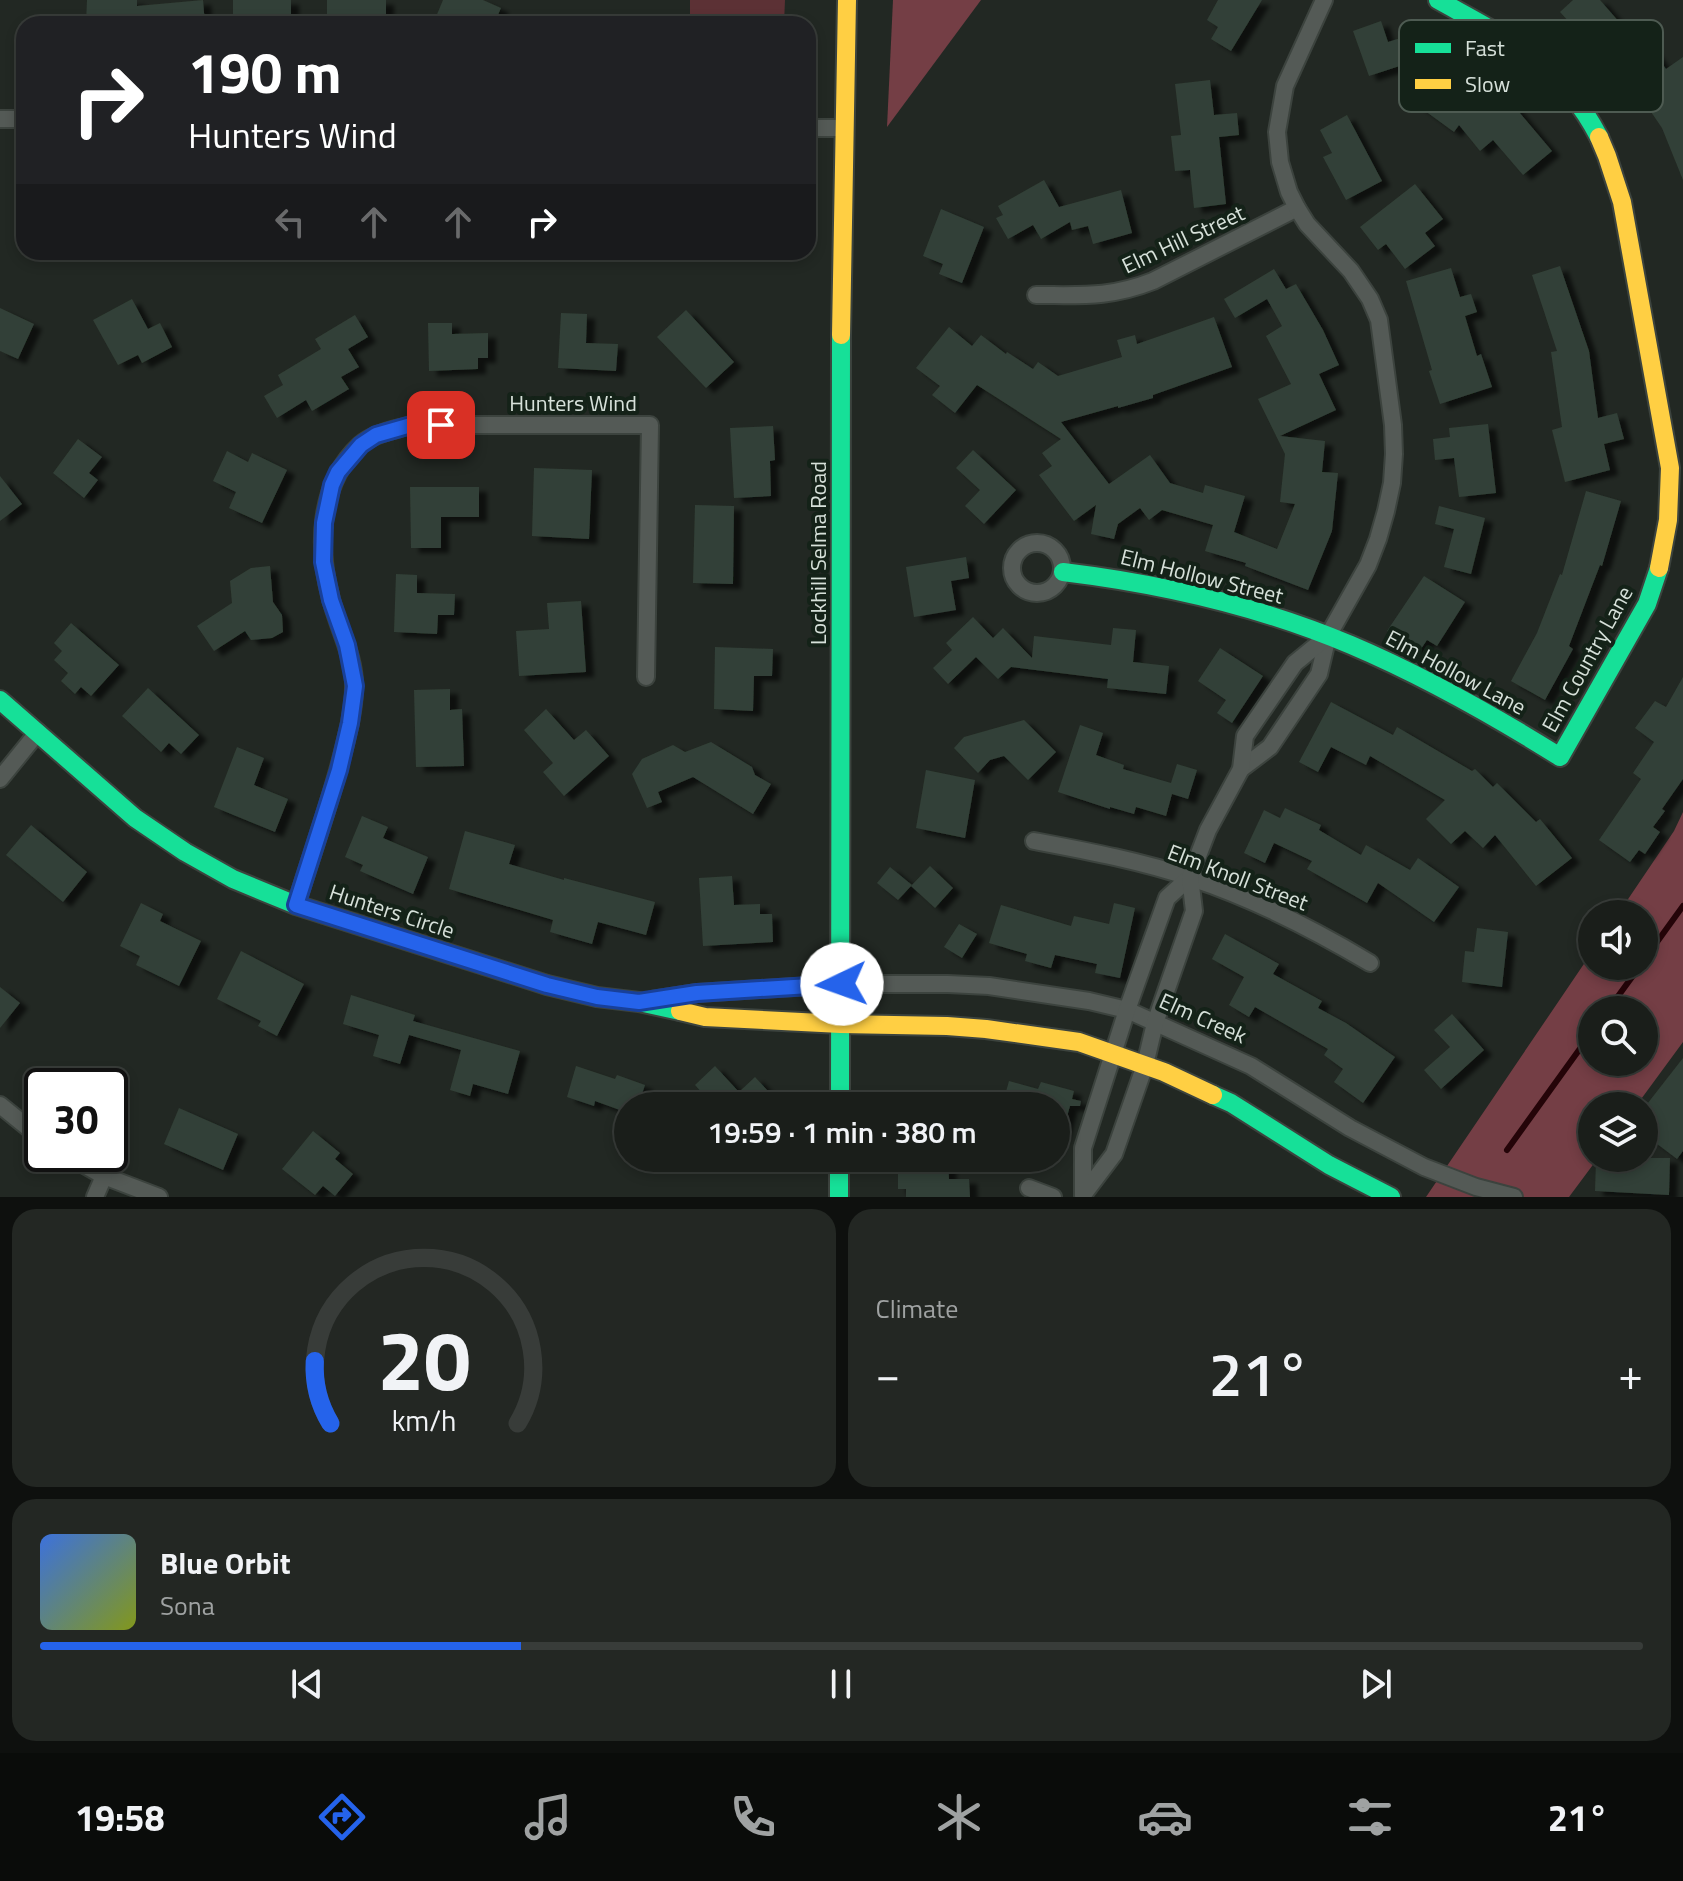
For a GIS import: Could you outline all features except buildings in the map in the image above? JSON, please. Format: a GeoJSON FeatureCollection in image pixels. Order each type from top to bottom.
{"type":"FeatureCollection","features":[{"type":"Feature","properties":{"kind":"street","name":"Lockhill Selma Road"},"geometry":{"type":"LineString","coordinates":[[840,1092],[843,128],[847,0]]}},
{"type":"Feature","properties":{"kind":"street"},"geometry":{"type":"LineString","coordinates":[[1241,769],[1270,747],[1319,674],[1328,636],[1368,565],[1378,539],[1392,483],[1393,425],[1379,320],[1370,299],[1351,271],[1307,224],[1289,192],[1280,162],[1277,132],[1285,86],[1324,0]]}},
{"type":"Feature","properties":{"kind":"street","name":"Elm Country Lane"},"geometry":{"type":"LineString","coordinates":[[1438,0],[1474,20]]}},
{"type":"Feature","properties":{"kind":"street","name":"Elm Country Lane"},"geometry":{"type":"LineString","coordinates":[[1560,757],[1647,604],[1657,579],[1671,495],[1670,468],[1622,202],[1603,144],[1585,112]]}},
{"type":"Feature","properties":{"kind":"street"},"geometry":{"type":"LineString","coordinates":[[816,128],[843,128]]}},
{"type":"Feature","properties":{"kind":"street","name":"Elm Hill Street"},"geometry":{"type":"LineString","coordinates":[[1036,295],[1103,295],[1131,290],[1297,208]]}},
{"type":"Feature","properties":{"kind":"street","name":"Hunters Wind"},"geometry":{"type":"LineString","coordinates":[[296,905],[339,770],[355,686],[347,645],[331,600],[323,562],[324,523],[338,472],[361,445],[376,435],[411,425],[650,425],[646,677]]}},
{"type":"Feature","properties":{"kind":"street","name":"Elm Hollow Street"},"geometry":{"type":"LineString","coordinates":[[1063,572],[1102,576],[1220,601],[1328,636]]}},
{"type":"Feature","properties":{"kind":"street"},"geometry":{"type":"LineString","coordinates":[[1083,1195],[1083,1148],[1167,898],[1190,877],[1208,830],[1241,769],[1245,736],[1295,663],[1328,636]]}},
{"type":"Feature","properties":{"kind":"street","name":"Elm Hollow Lane"},"geometry":{"type":"LineString","coordinates":[[1328,636],[1437,686],[1560,757]]}},
{"type":"Feature","properties":{"kind":"street","name":"Hunters Circle"},"geometry":{"type":"LineString","coordinates":[[0,700],[135,818],[185,852],[233,879],[296,905],[547,985],[597,997],[639,1002],[705,1017],[841,1024]]}},
{"type":"Feature","properties":{"kind":"street"},"geometry":{"type":"LineString","coordinates":[[0,779],[38,732]]}},
{"type":"Feature","properties":{"kind":"street","name":"Elm Knoll Street"},"geometry":{"type":"LineString","coordinates":[[1034,841],[1103,854],[1190,877],[1260,904],[1370,963]]}},
{"type":"Feature","properties":{"kind":"street"},"geometry":{"type":"LineString","coordinates":[[1083,1195],[1114,1154],[1145,1065],[1155,1023],[1194,911],[1190,877]]}},
{"type":"Feature","properties":{"kind":"street","name":"Hunters Circle"},"geometry":{"type":"LineString","coordinates":[[639,1002],[697,993],[842,984]]}},
{"type":"Feature","properties":{"kind":"street","name":"Elm Creek"},"geometry":{"type":"LineString","coordinates":[[842,984],[989,986],[1127,1010],[1251,1066],[1350,1128],[1424,1167],[1476,1187],[1514,1197]]}},
{"type":"Feature","properties":{"kind":"street"},"geometry":{"type":"LineString","coordinates":[[841,1024],[947,1026],[1079,1042],[1145,1065],[1231,1103],[1329,1165],[1391,1197]]}},
{"type":"Feature","properties":{"kind":"street"},"geometry":{"type":"LineString","coordinates":[[0,1105],[24,1124]]}},
{"type":"Feature","properties":{"kind":"street"},"geometry":{"type":"LineString","coordinates":[[97,1172],[159,1197]]}},
{"type":"Feature","properties":{"kind":"street"},"geometry":{"type":"LineString","coordinates":[[839,1172],[839,1197]]}},
{"type":"Feature","properties":{"kind":"street"},"geometry":{"type":"LineString","coordinates":[[95,1197],[104,1176]]}},
{"type":"Feature","properties":{"kind":"street"},"geometry":{"type":"LineString","coordinates":[[1029,1188],[1053,1197]]}},
{"type":"Feature","properties":{"kind":"shaded area"},"geometry":{"type":"Polygon","coordinates":[[[690,0],[785,0],[784,16],[690,16],[690,0]]]}},
{"type":"Feature","properties":{"kind":"shaded area"},"geometry":{"type":"Polygon","coordinates":[[[893,0],[981,0],[887,127],[893,0]]]}},
{"type":"Feature","properties":{"kind":"shaded area"},"geometry":{"type":"Polygon","coordinates":[[[1683,812],[1683,1042],[1646,1092],[1578,1092],[1578,1172],[1588,1172],[1569,1197],[1426,1197],[1578,973],[1578,980],[1658,980],[1658,900],[1627,900],[1674,831],[1683,812]]]}},
{"type":"Feature","properties":{"kind":"waterway"},"geometry":{"type":"LineString","coordinates":[[1658,941],[1683,906]]}},
{"type":"Feature","properties":{"kind":"waterway"},"geometry":{"type":"LineString","coordinates":[[1618,996],[1630,980]]}},
{"type":"Feature","properties":{"kind":"waterway"},"geometry":{"type":"LineString","coordinates":[[1507,1150],[1578,1051]]}},
{"type":"Feature","properties":{"kind":"traffic: fast"},"geometry":{"type":"LineString","coordinates":[[1438,0],[1474,20]]}},
{"type":"Feature","properties":{"kind":"traffic: fast"},"geometry":{"type":"LineString","coordinates":[[1585,112],[1599,137]]}},
{"type":"Feature","properties":{"kind":"traffic: fast"},"geometry":{"type":"LineString","coordinates":[[840,1092],[841,335]]}},
{"type":"Feature","properties":{"kind":"traffic: fast"},"geometry":{"type":"LineString","coordinates":[[1063,572],[1210,598],[1316,631],[1432,683],[1560,757],[1647,604],[1659,568]]}},
{"type":"Feature","properties":{"kind":"traffic: fast"},"geometry":{"type":"LineString","coordinates":[[0,700],[135,818],[185,852],[233,879],[296,905],[547,985],[680,1011]]}},
{"type":"Feature","properties":{"kind":"traffic: fast"},"geometry":{"type":"LineString","coordinates":[[1213,1095],[1231,1103],[1329,1165],[1391,1197]]}},
{"type":"Feature","properties":{"kind":"traffic: fast"},"geometry":{"type":"LineString","coordinates":[[839,1172],[839,1197]]}},
{"type":"Feature","properties":{"kind":"traffic: slow"},"geometry":{"type":"LineString","coordinates":[[841,335],[847,0]]}},
{"type":"Feature","properties":{"kind":"traffic: slow"},"geometry":{"type":"LineString","coordinates":[[1599,137],[1622,202],[1670,468],[1668,520],[1659,568]]}},
{"type":"Feature","properties":{"kind":"traffic: slow"},"geometry":{"type":"LineString","coordinates":[[680,1011],[705,1017],[986,1029],[1079,1042],[1164,1072],[1213,1095]]}},
{"type":"Feature","properties":{"kind":"route"},"geometry":{"type":"LineString","coordinates":[[441,425],[411,425],[376,435],[361,445],[338,472],[332,485],[324,523],[323,562],[331,600],[347,645],[355,686],[339,770],[296,905],[547,985],[597,997],[639,1002],[697,993],[842,984]]}}]}
